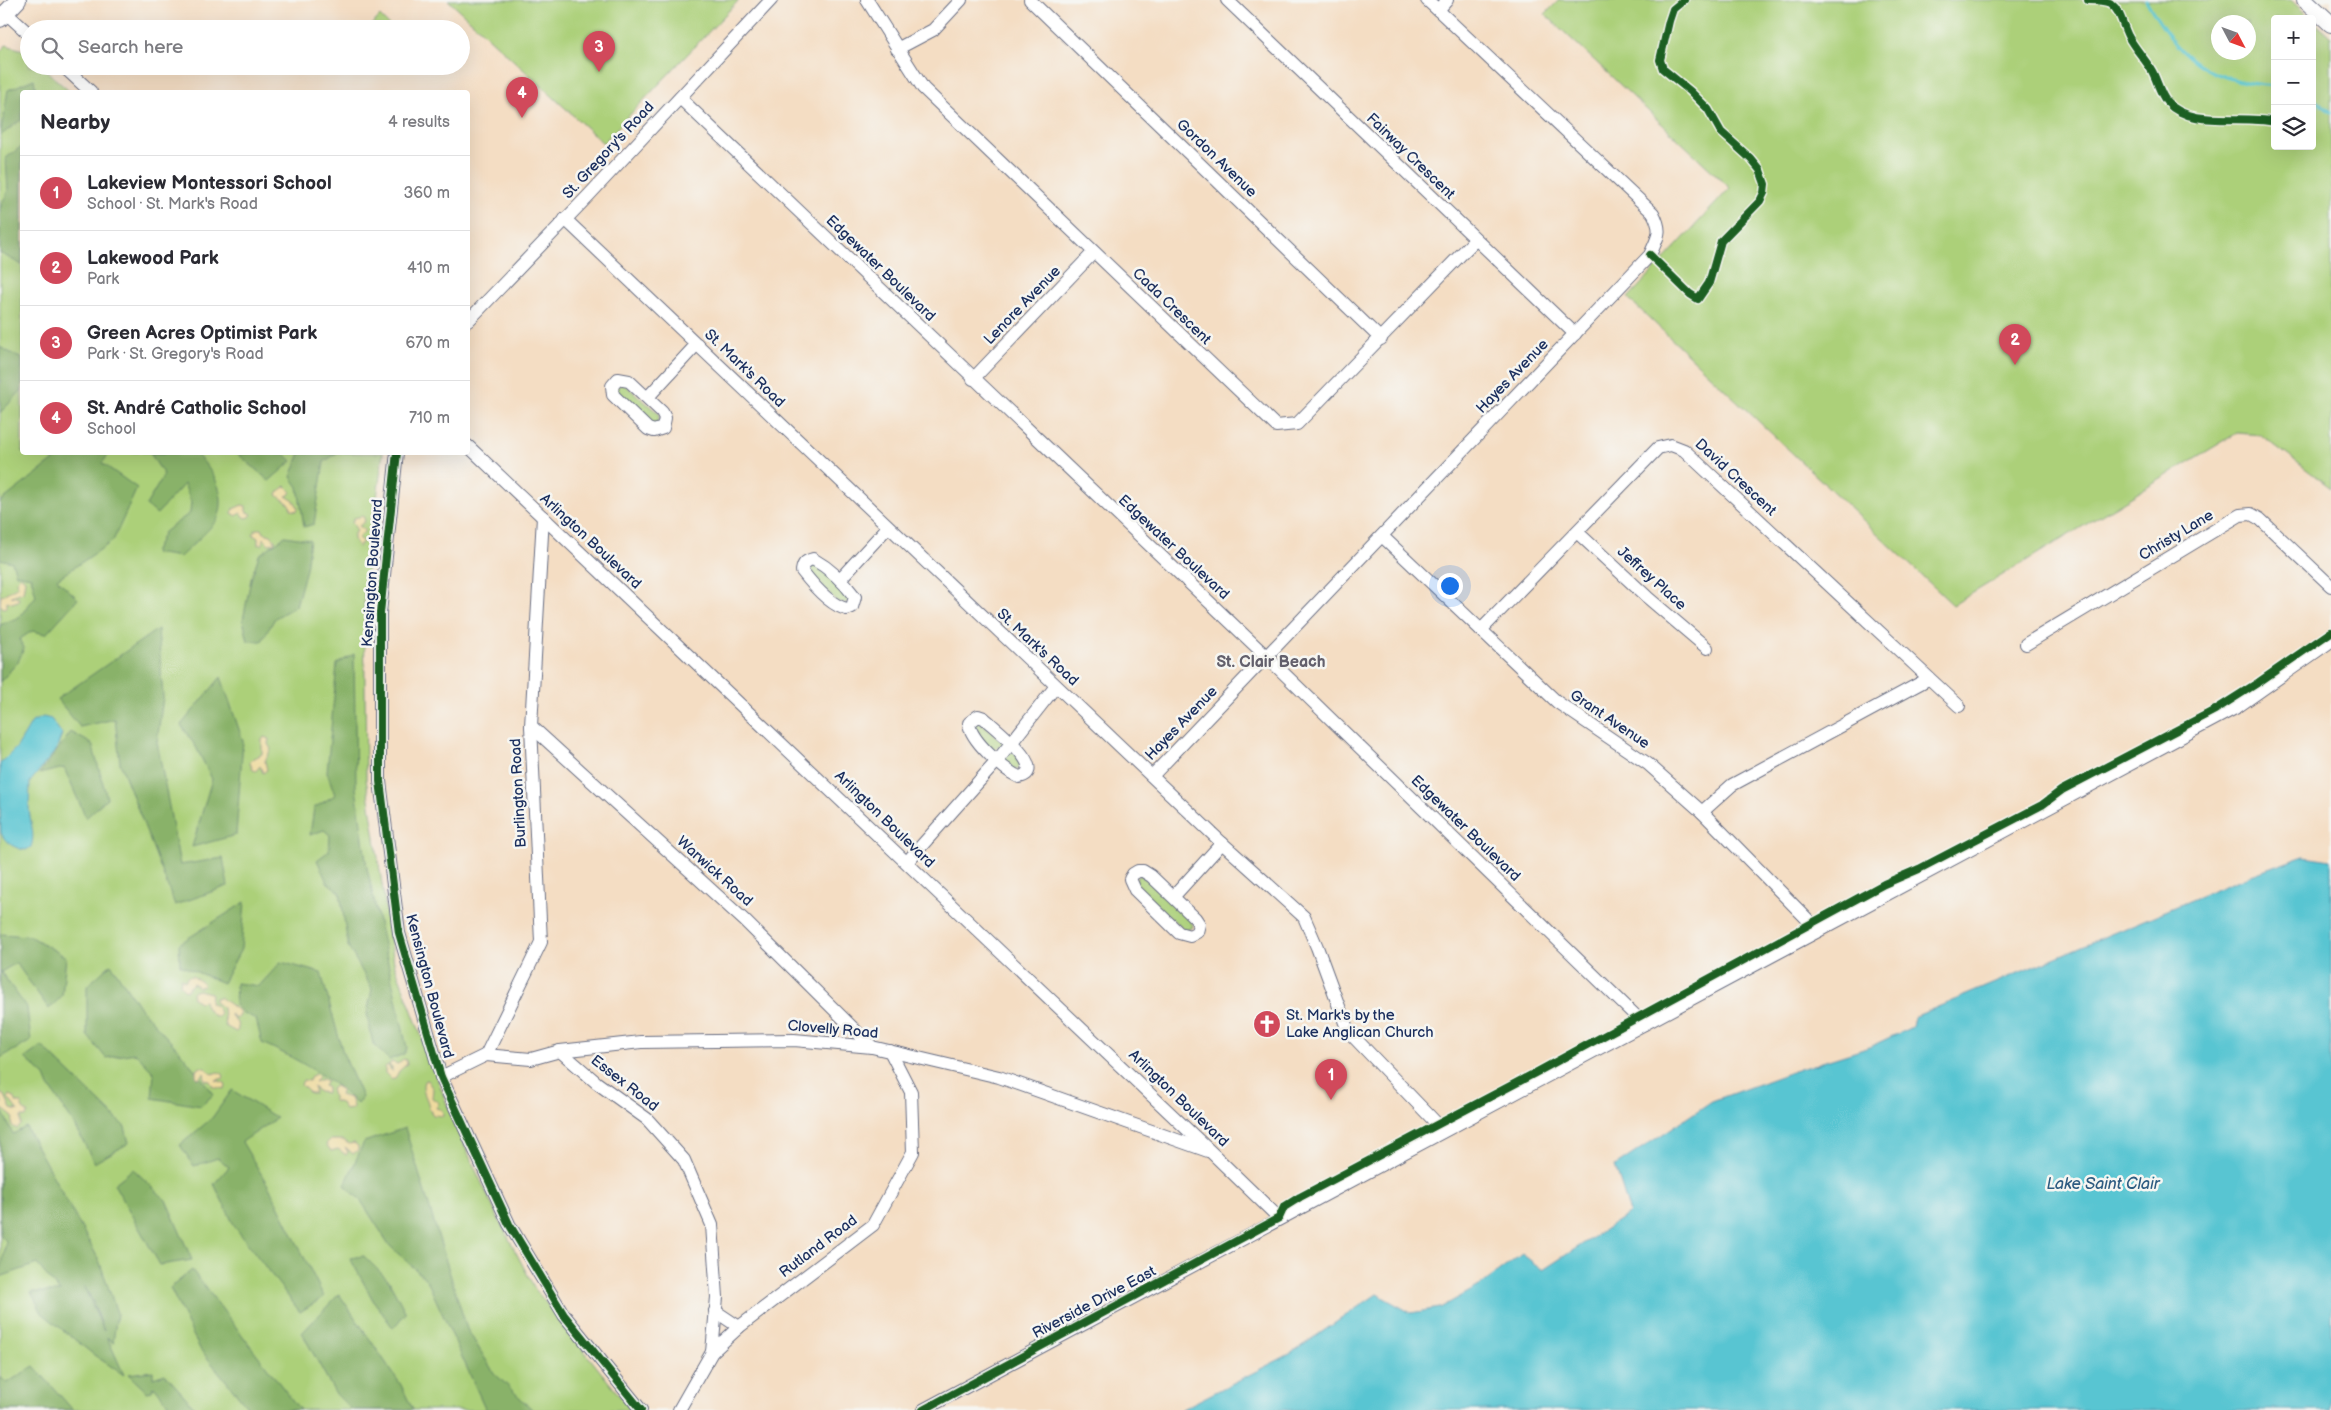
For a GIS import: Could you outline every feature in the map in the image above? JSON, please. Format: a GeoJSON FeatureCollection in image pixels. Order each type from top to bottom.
{"type":"FeatureCollection","features":[{"type":"Feature","properties":{"kind":"main road"},"geometry":{"type":"LineString","coordinates":[[3,16],[18,0]]}},
{"type":"Feature","properties":{"kind":"main road"},"geometry":{"type":"LineString","coordinates":[[2306,0],[2331,24]]}},
{"type":"Feature","properties":{"kind":"street","name":"St. Gregory's Road"},"geometry":{"type":"LineString","coordinates":[[470,319],[771,0]]}},
{"type":"Feature","properties":{"kind":"street","name":"Cada Crescent"},"geometry":{"type":"LineString","coordinates":[[867,0],[923,88],[1093,253],[1276,426],[1297,424],[1475,240]]}},
{"type":"Feature","properties":{"kind":"street"},"geometry":{"type":"LineString","coordinates":[[897,49],[933,30],[961,0]]}},
{"type":"Feature","properties":{"kind":"street","name":"Gordon Avenue"},"geometry":{"type":"LineString","coordinates":[[1030,0],[1381,339]]}},
{"type":"Feature","properties":{"kind":"street","name":"Fairway Crescent"},"geometry":{"type":"LineString","coordinates":[[1227,0],[1575,334]]}},
{"type":"Feature","properties":{"kind":"street"},"geometry":{"type":"LineString","coordinates":[[1427,0],[1438,10],[1447,0]]}},
{"type":"Feature","properties":{"kind":"street","name":"Hayes Avenue"},"geometry":{"type":"LineString","coordinates":[[1152,776],[1650,255],[1660,234],[1660,226],[1652,214],[1438,10]]}},
{"type":"Feature","properties":{"kind":"street"},"geometry":{"type":"LineString","coordinates":[[3,16],[20,28]]}},
{"type":"Feature","properties":{"kind":"street"},"geometry":{"type":"LineString","coordinates":[[73,75],[89,90]]}},
{"type":"Feature","properties":{"kind":"street","name":"Edgewater Boulevard"},"geometry":{"type":"LineString","coordinates":[[680,98],[1267,657],[1644,1024]]}},
{"type":"Feature","properties":{"kind":"street","name":"St. Mark's Road"},"geometry":{"type":"LineString","coordinates":[[565,219],[1222,843],[1304,917],[1348,1031],[1443,1130]]}},
{"type":"Feature","properties":{"kind":"street","name":"Lenore Avenue"},"geometry":{"type":"LineString","coordinates":[[973,379],[1093,253]]}},
{"type":"Feature","properties":{"kind":"street"},"geometry":{"type":"LineString","coordinates":[[648,397],[697,344]]}},
{"type":"Feature","properties":{"kind":"street"},"geometry":{"type":"LineString","coordinates":[[618,379],[623,379],[648,397],[665,418],[666,423],[658,431],[648,429],[616,398],[613,394],[612,386],[618,379]]}},
{"type":"Feature","properties":{"kind":"street","name":"David Crescent"},"geometry":{"type":"LineString","coordinates":[[1481,630],[1658,448],[1671,445],[1678,446],[1959,706]]}},
{"type":"Feature","properties":{"kind":"street","name":"Arlington Boulevard"},"geometry":{"type":"LineString","coordinates":[[470,448],[1279,1218]]}},
{"type":"Feature","properties":{"kind":"street","name":"Kensington Boulevard"},"geometry":{"type":"LineString","coordinates":[[397,455],[380,613],[380,781],[399,933],[441,1077],[514,1232],[564,1316],[641,1410]]}},
{"type":"Feature","properties":{"kind":"street","name":"Christy Lane"},"geometry":{"type":"LineString","coordinates":[[2026,644],[2240,515],[2251,514],[2260,519],[2331,586]]}},
{"type":"Feature","properties":{"kind":"street","name":"Burlington Road"},"geometry":{"type":"LineString","coordinates":[[486,1055],[541,942],[531,726],[543,517]]}},
{"type":"Feature","properties":{"kind":"street"},"geometry":{"type":"LineString","coordinates":[[840,579],[888,527]]}},
{"type":"Feature","properties":{"kind":"street","name":"Jeffrey Place"},"geometry":{"type":"LineString","coordinates":[[1577,532],[1707,648]]}},
{"type":"Feature","properties":{"kind":"street","name":"Grant Avenue"},"geometry":{"type":"LineString","coordinates":[[1382,536],[1557,702],[1648,764],[1702,812],[1818,930]]}},
{"type":"Feature","properties":{"kind":"street","name":"Riverside Drive East"},"geometry":{"type":"LineString","coordinates":[[923,1410],[1443,1130],[2238,707],[2331,641]]}},
{"type":"Feature","properties":{"kind":"street"},"geometry":{"type":"LineString","coordinates":[[1702,812],[1732,785],[1928,679]]}},
{"type":"Feature","properties":{"kind":"street"},"geometry":{"type":"LineString","coordinates":[[907,862],[997,761],[1010,742],[1056,686]]}},
{"type":"Feature","properties":{"kind":"street"},"geometry":{"type":"LineString","coordinates":[[978,716],[984,718],[1010,742],[1026,760],[1028,772],[1020,777],[997,761],[973,736],[969,723],[978,716]]}},
{"type":"Feature","properties":{"kind":"street","name":"Warwick Road"},"geometry":{"type":"LineString","coordinates":[[531,726],[744,920],[872,1047]]}},
{"type":"Feature","properties":{"kind":"street"},"geometry":{"type":"LineString","coordinates":[[1174,896],[1222,843]]}},
{"type":"Feature","properties":{"kind":"street"},"geometry":{"type":"LineString","coordinates":[[1143,871],[1174,896],[1199,924],[1199,928],[1193,934],[1185,936],[1179,933],[1133,886],[1132,876],[1136,872],[1143,871]]}},
{"type":"Feature","properties":{"kind":"street","name":"Clovelly Road"},"geometry":{"type":"LineString","coordinates":[[486,1055],[531,1059],[560,1051],[641,1042],[794,1040],[872,1047],[999,1077],[1212,1153]]}},
{"type":"Feature","properties":{"kind":"street","name":"Essex Road"},"geometry":{"type":"LineString","coordinates":[[560,1051],[597,1083],[647,1118],[684,1160],[712,1225],[718,1297],[712,1352]]}},
{"type":"Feature","properties":{"kind":"street","name":"Rutland Road"},"geometry":{"type":"LineString","coordinates":[[679,1410],[712,1352],[739,1327],[873,1224],[912,1152],[911,1092],[890,1051]]}},
{"type":"Feature","properties":{"kind":"street"},"geometry":{"type":"LineString","coordinates":[[441,1077],[486,1055]]}},
{"type":"Feature","properties":{"kind":"street"},"geometry":{"type":"LineString","coordinates":[[715,1311],[739,1327]]}},
{"type":"Feature","properties":{"kind":"green space"},"geometry":{"type":"Polygon","coordinates":[[[448,0],[739,0],[603,143],[448,0]]]}},
{"type":"Feature","properties":{"kind":"green space"},"geometry":{"type":"Polygon","coordinates":[[[1559,0],[2291,0],[2307,15],[2271,15],[2271,150],[2316,150],[2316,24],[2331,37],[2331,488],[2261,435],[2237,433],[1953,605],[1628,298],[1730,188],[1545,14],[1559,0]]]}},
{"type":"Feature","properties":{"kind":"green space"},"geometry":{"type":"Polygon","coordinates":[[[6,45],[20,49],[20,75],[51,75],[68,90],[20,90],[20,455],[383,455],[364,595],[366,779],[394,963],[454,1123],[498,1218],[535,1289],[631,1410],[0,1410],[0,52],[6,45]]]}},
{"type":"Feature","properties":{"kind":"green space"},"geometry":{"type":"Polygon","coordinates":[[[34,79],[36,90],[20,90],[20,121],[0,136],[8,90],[34,79]]]}},
{"type":"Feature","properties":{"kind":"green space"},"geometry":{"type":"Polygon","coordinates":[[[20,148],[20,264],[0,253],[0,208],[8,191],[6,158],[20,148]]]}},
{"type":"Feature","properties":{"kind":"green space"},"geometry":{"type":"Polygon","coordinates":[[[0,347],[20,358],[20,392],[0,413],[0,347]]]}},
{"type":"Feature","properties":{"kind":"green space"},"geometry":{"type":"Polygon","coordinates":[[[623,383],[659,414],[658,424],[653,426],[619,395],[617,387],[623,383]]]}},
{"type":"Feature","properties":{"kind":"green space"},"geometry":{"type":"Polygon","coordinates":[[[60,455],[108,455],[102,463],[137,488],[113,541],[57,579],[78,599],[46,634],[32,631],[20,639],[24,648],[18,662],[0,682],[0,625],[19,617],[36,596],[31,577],[16,574],[12,562],[0,559],[0,502],[60,455]]]}},
{"type":"Feature","properties":{"kind":"green space"},"geometry":{"type":"Polygon","coordinates":[[[151,455],[197,455],[212,474],[220,490],[221,508],[216,522],[180,557],[154,553],[164,532],[190,513],[191,502],[184,484],[157,514],[146,505],[164,475],[151,455]]]}},
{"type":"Feature","properties":{"kind":"green space"},"geometry":{"type":"Polygon","coordinates":[[[239,455],[286,455],[292,461],[269,481],[239,455]]]}},
{"type":"Feature","properties":{"kind":"green space"},"geometry":{"type":"Polygon","coordinates":[[[299,455],[334,455],[324,462],[314,524],[304,527],[298,487],[291,477],[299,455]]]}},
{"type":"Feature","properties":{"kind":"green space"},"geometry":{"type":"Polygon","coordinates":[[[285,536],[310,540],[306,569],[296,606],[275,618],[262,641],[248,641],[243,620],[251,579],[259,555],[285,536]]]}},
{"type":"Feature","properties":{"kind":"green space"},"geometry":{"type":"Polygon","coordinates":[[[814,564],[848,593],[849,601],[846,603],[837,602],[807,568],[814,564]]]}},
{"type":"Feature","properties":{"kind":"green space"},"geometry":{"type":"Polygon","coordinates":[[[158,629],[163,697],[157,742],[180,865],[223,858],[228,886],[175,905],[120,763],[115,719],[80,727],[57,699],[158,629]]]}},
{"type":"Feature","properties":{"kind":"green space"},"geometry":{"type":"Polygon","coordinates":[[[354,654],[356,788],[367,868],[407,1048],[404,1054],[389,1060],[373,1044],[367,1014],[372,989],[348,946],[340,892],[327,882],[317,860],[329,851],[330,835],[324,830],[310,835],[314,808],[335,795],[327,772],[337,664],[354,654]]]}},
{"type":"Feature","properties":{"kind":"green space"},"geometry":{"type":"Polygon","coordinates":[[[221,677],[243,741],[236,835],[192,847],[212,779],[196,747],[181,725],[221,677]]]}},
{"type":"Feature","properties":{"kind":"green space"},"geometry":{"type":"Polygon","coordinates":[[[979,721],[1004,743],[993,751],[981,738],[974,725],[979,721]]]}},
{"type":"Feature","properties":{"kind":"green space"},"geometry":{"type":"Polygon","coordinates":[[[71,732],[92,744],[107,798],[86,818],[64,768],[39,774],[71,732]]]}},
{"type":"Feature","properties":{"kind":"green space"},"geometry":{"type":"Polygon","coordinates":[[[1010,751],[1016,753],[1021,766],[1017,770],[1006,765],[1004,758],[1010,751]]]}},
{"type":"Feature","properties":{"kind":"green space"},"geometry":{"type":"Polygon","coordinates":[[[1141,875],[1191,918],[1193,927],[1185,931],[1135,885],[1137,876],[1141,875]]]}},
{"type":"Feature","properties":{"kind":"green space"},"geometry":{"type":"Polygon","coordinates":[[[245,902],[241,949],[223,983],[180,965],[179,944],[245,902]]]}},
{"type":"Feature","properties":{"kind":"green space"},"geometry":{"type":"Polygon","coordinates":[[[0,934],[30,936],[66,957],[62,996],[49,1009],[16,963],[1,972],[27,1008],[31,1041],[0,1058],[0,934]]]}},
{"type":"Feature","properties":{"kind":"green space"},"geometry":{"type":"Polygon","coordinates":[[[281,962],[321,973],[343,1053],[362,1097],[357,1104],[336,1085],[312,1069],[262,1043],[256,1019],[243,1013],[235,1005],[236,983],[259,986],[281,962]]]}},
{"type":"Feature","properties":{"kind":"green space"},"geometry":{"type":"Polygon","coordinates":[[[111,964],[140,1008],[182,1054],[214,1094],[201,1106],[152,1098],[154,1073],[135,1053],[106,1058],[87,1035],[87,986],[111,964]]]}},
{"type":"Feature","properties":{"kind":"green space"},"geometry":{"type":"Polygon","coordinates":[[[42,1046],[125,1127],[129,1143],[94,1163],[76,1127],[49,1086],[45,1076],[25,1058],[42,1046]]]}},
{"type":"Feature","properties":{"kind":"green space"},"geometry":{"type":"Polygon","coordinates":[[[232,1090],[277,1118],[242,1142],[269,1187],[324,1297],[300,1312],[235,1227],[214,1184],[229,1167],[218,1158],[194,1166],[180,1145],[212,1118],[232,1090]]]}},
{"type":"Feature","properties":{"kind":"green space"},"geometry":{"type":"Polygon","coordinates":[[[0,1106],[13,1134],[26,1127],[99,1260],[117,1313],[113,1343],[107,1337],[124,1375],[94,1355],[42,1313],[31,1292],[60,1292],[37,1264],[0,1277],[6,1241],[0,1234],[0,1106]],[[84,1286],[104,1331],[93,1302],[84,1286]]]}},
{"type":"Feature","properties":{"kind":"green space"},"geometry":{"type":"Polygon","coordinates":[[[405,1128],[467,1329],[494,1373],[533,1410],[486,1410],[427,1280],[390,1246],[361,1201],[345,1185],[364,1142],[405,1128]]]}},
{"type":"Feature","properties":{"kind":"green space"},"geometry":{"type":"Polygon","coordinates":[[[133,1169],[166,1200],[192,1260],[160,1265],[114,1184],[133,1169]]]}},
{"type":"Feature","properties":{"kind":"green space"},"geometry":{"type":"Polygon","coordinates":[[[364,1256],[389,1281],[406,1313],[393,1328],[373,1300],[350,1258],[364,1256]]]}},
{"type":"Feature","properties":{"kind":"green space"},"geometry":{"type":"Polygon","coordinates":[[[192,1270],[300,1410],[250,1410],[200,1349],[170,1288],[192,1270]]]}},
{"type":"Feature","properties":{"kind":"green space"},"geometry":{"type":"Polygon","coordinates":[[[339,1294],[401,1385],[413,1410],[352,1410],[335,1393],[302,1333],[339,1294]]]}},
{"type":"Feature","properties":{"kind":"green space"},"geometry":{"type":"Polygon","coordinates":[[[34,1366],[73,1410],[0,1410],[0,1377],[7,1383],[34,1366]]]}},
{"type":"Feature","properties":{"kind":"green space"},"geometry":{"type":"Polygon","coordinates":[[[153,1371],[153,1378],[165,1374],[197,1410],[173,1410],[154,1386],[152,1391],[147,1392],[128,1374],[153,1371]]]}},
{"type":"Feature","properties":{"kind":"sand"},"geometry":{"type":"Polygon","coordinates":[[[286,486],[291,491],[286,496],[294,501],[298,507],[297,511],[292,510],[288,503],[278,496],[277,493],[286,486]]]}},
{"type":"Feature","properties":{"kind":"sand"},"geometry":{"type":"Polygon","coordinates":[[[242,505],[246,506],[246,511],[252,514],[250,517],[246,518],[240,513],[237,516],[232,513],[233,509],[242,505]]]}},
{"type":"Feature","properties":{"kind":"sand"},"geometry":{"type":"Polygon","coordinates":[[[363,516],[365,521],[359,526],[364,529],[364,532],[358,538],[363,542],[358,547],[354,539],[354,533],[357,531],[352,522],[354,518],[363,516]]]}},
{"type":"Feature","properties":{"kind":"sand"},"geometry":{"type":"Polygon","coordinates":[[[256,529],[262,529],[264,533],[271,535],[275,540],[274,543],[269,544],[263,538],[263,544],[258,545],[258,538],[253,535],[256,529]]]}},
{"type":"Feature","properties":{"kind":"sand"},"geometry":{"type":"Polygon","coordinates":[[[20,576],[25,580],[23,592],[11,596],[19,598],[18,601],[12,603],[7,601],[7,607],[3,608],[0,604],[1,596],[18,586],[16,582],[20,576]]]}},
{"type":"Feature","properties":{"kind":"sand"},"geometry":{"type":"Polygon","coordinates":[[[264,737],[269,739],[268,744],[271,749],[265,761],[267,770],[263,773],[260,766],[256,771],[253,770],[250,763],[251,760],[262,754],[262,740],[264,737]]]}},
{"type":"Feature","properties":{"kind":"sand"},"geometry":{"type":"Polygon","coordinates":[[[192,976],[202,982],[204,986],[198,987],[193,983],[186,991],[180,985],[181,978],[185,981],[187,977],[192,976]]]}},
{"type":"Feature","properties":{"kind":"sand"},"geometry":{"type":"Polygon","coordinates":[[[198,990],[211,993],[210,1003],[217,1007],[220,1013],[218,1017],[209,1011],[204,1001],[199,1002],[193,998],[192,992],[198,990]]]}},
{"type":"Feature","properties":{"kind":"sand"},"geometry":{"type":"Polygon","coordinates":[[[220,997],[240,1012],[237,1019],[230,1014],[237,1023],[238,1030],[236,1032],[225,1026],[223,1008],[215,1002],[215,998],[220,997]]]}},
{"type":"Feature","properties":{"kind":"sand"},"geometry":{"type":"Polygon","coordinates":[[[403,1059],[406,1060],[407,1064],[392,1080],[385,1073],[385,1067],[388,1065],[392,1072],[392,1068],[389,1065],[391,1062],[398,1064],[403,1059]]]}},
{"type":"Feature","properties":{"kind":"sand"},"geometry":{"type":"Polygon","coordinates":[[[201,1067],[207,1069],[212,1074],[218,1072],[223,1074],[224,1078],[216,1080],[225,1083],[224,1089],[213,1087],[210,1081],[205,1080],[204,1073],[199,1079],[196,1076],[196,1070],[201,1067]]]}},
{"type":"Feature","properties":{"kind":"sand"},"geometry":{"type":"Polygon","coordinates":[[[316,1074],[319,1077],[314,1082],[322,1079],[327,1081],[324,1086],[327,1088],[327,1093],[319,1092],[313,1087],[315,1093],[310,1093],[301,1085],[303,1080],[309,1081],[311,1076],[316,1074]]]}},
{"type":"Feature","properties":{"kind":"sand"},"geometry":{"type":"Polygon","coordinates":[[[427,1080],[433,1089],[432,1098],[439,1103],[436,1108],[442,1110],[443,1116],[433,1115],[429,1109],[423,1089],[424,1081],[427,1080]]]}},
{"type":"Feature","properties":{"kind":"sand"},"geometry":{"type":"Polygon","coordinates":[[[335,1086],[342,1090],[340,1095],[350,1098],[353,1106],[352,1109],[345,1110],[341,1103],[334,1101],[331,1089],[335,1086]]]}},
{"type":"Feature","properties":{"kind":"sand"},"geometry":{"type":"Polygon","coordinates":[[[0,1093],[5,1096],[11,1109],[18,1111],[8,1098],[10,1095],[14,1097],[17,1103],[21,1103],[23,1109],[28,1113],[26,1117],[21,1117],[21,1125],[17,1129],[12,1126],[13,1117],[0,1107],[2,1103],[0,1093]]]}},
{"type":"Feature","properties":{"kind":"sand"},"geometry":{"type":"Polygon","coordinates":[[[330,1140],[343,1140],[349,1144],[354,1143],[358,1146],[358,1150],[353,1154],[345,1147],[348,1152],[346,1155],[338,1149],[331,1151],[326,1144],[330,1140]]]}},
{"type":"Feature","properties":{"kind":"water"},"geometry":{"type":"Polygon","coordinates":[[[43,717],[51,719],[62,734],[56,750],[30,782],[29,811],[33,837],[31,847],[26,850],[11,845],[1,833],[0,764],[17,747],[32,722],[43,717]]]}},
{"type":"Feature","properties":{"kind":"water","name":"Lake Saint Clair"},"geometry":{"type":"Polygon","coordinates":[[[2304,856],[2331,860],[2331,1410],[1180,1410],[1290,1354],[1377,1294],[1411,1313],[1440,1308],[1481,1285],[1522,1254],[1543,1270],[1630,1213],[1615,1166],[1712,1101],[1800,1069],[1867,1048],[1912,1027],[1914,1017],[2246,877],[2304,856]]]}},
{"type":"Feature","properties":{"kind":"waterway"},"geometry":{"type":"LineString","coordinates":[[2146,0],[2158,21],[2171,38],[2183,52],[2197,63],[2212,72],[2230,78],[2271,86]]}},
{"type":"Feature","properties":{"kind":"waterway"},"geometry":{"type":"LineString","coordinates":[[2316,101],[2331,112]]}},
{"type":"Feature","properties":{"kind":"cycle path"},"geometry":{"type":"LineString","coordinates":[[1650,255],[1690,294],[1698,299],[1709,283],[1721,241],[1760,201],[1764,193],[1765,184],[1760,170],[1751,159],[1721,132],[1708,109],[1663,69],[1660,60],[1669,21],[1673,9],[1684,0]]}},
{"type":"Feature","properties":{"kind":"cycle path"},"geometry":{"type":"LineString","coordinates":[[2088,0],[2105,1],[2114,6],[2131,41],[2152,71],[2160,91],[2167,102],[2177,110],[2203,118],[2271,122]]}},
{"type":"Feature","properties":{"kind":"cycle path"},"geometry":{"type":"LineString","coordinates":[[397,455],[380,613],[380,781],[399,933],[441,1077],[509,1224],[564,1315],[641,1410]]}},
{"type":"Feature","properties":{"kind":"cycle path"},"geometry":{"type":"LineString","coordinates":[[923,1410],[1279,1218],[1284,1207],[1300,1197],[1537,1072],[1884,884],[1919,869],[2042,805],[2062,790],[2215,710],[2331,632]]}},
{"type":"Feature","properties":{"kind":"place","name":"Green Acres Optimist Park"},"geometry":{"type":"Point","coordinates":[599,72]}},
{"type":"Feature","properties":{"kind":"place","name":"St. André Catholic School"},"geometry":{"type":"Point","coordinates":[522,118]}},
{"type":"Feature","properties":{"kind":"place","name":"Lakewood Park"},"geometry":{"type":"Point","coordinates":[2015,365]}},
{"type":"Feature","properties":{"kind":"place","name":"St. Mark's by the Lake Anglican Church"},"geometry":{"type":"Point","coordinates":[1267,1024]}},
{"type":"Feature","properties":{"kind":"place","name":"Lakeview Montessori School"},"geometry":{"type":"Point","coordinates":[1331,1100]}},
{"type":"Feature","properties":{"kind":"district","name":"St. Clair Beach"},"geometry":{"type":"Point","coordinates":[1271,661]}}]}
